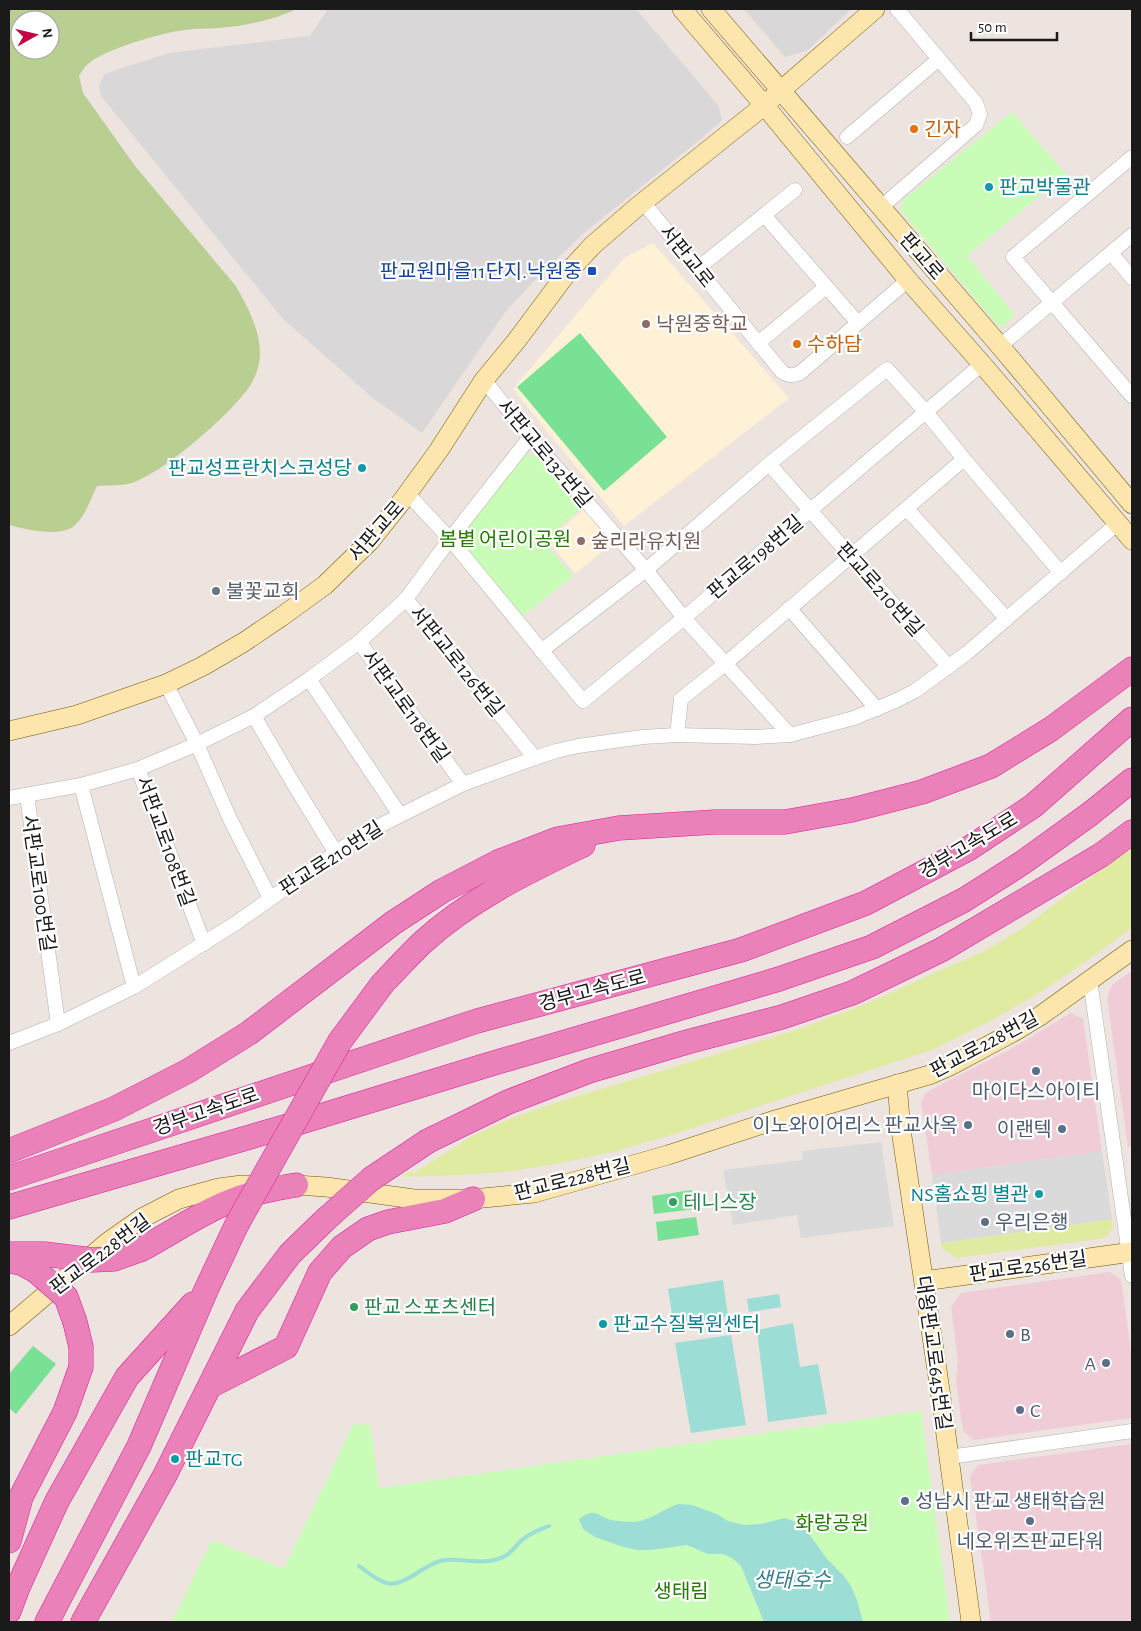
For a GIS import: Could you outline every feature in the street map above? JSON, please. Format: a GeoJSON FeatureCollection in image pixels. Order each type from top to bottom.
{"type":"FeatureCollection","features":[{"type":"Feature","properties":{"kind":"highway"},"geometry":{"type":"LineString","coordinates":[[9,1151],[114,1109],[188,1071],[249,1033],[393,923],[442,891],[498,862],[558,840],[619,828],[715,822],[785,822],[852,810],[922,792],[991,766],[1051,729],[1132,670]]}},
{"type":"Feature","properties":{"kind":"highway","name":"경부고속도로"},"geometry":{"type":"LineString","coordinates":[[9,1178],[477,1020],[741,950],[866,902],[968,849],[1033,806],[1132,719]]}},
{"type":"Feature","properties":{"kind":"highway","name":"경부고속도로"},"geometry":{"type":"LineString","coordinates":[[9,1207],[281,1128],[778,979],[872,947],[964,900],[1022,863],[1090,814],[1132,780]]}},
{"type":"Feature","properties":{"kind":"highway"},"geometry":{"type":"LineString","coordinates":[[1012,907],[1132,816]]}},
{"type":"Feature","properties":{"kind":"highway"},"geometry":{"type":"LineString","coordinates":[[47,1622],[139,1446],[206,1290],[237,1224],[340,1040],[383,983],[423,942],[471,905],[523,873],[619,828]]}},
{"type":"Feature","properties":{"kind":"highway"},"geometry":{"type":"LineString","coordinates":[[83,1622],[165,1475],[247,1311],[290,1254],[371,1179],[428,1141],[508,1102],[589,1072],[687,1042],[782,1017],[852,993],[941,950],[1101,855],[1132,832]]}},
{"type":"Feature","properties":{"kind":"highway"},"geometry":{"type":"LineString","coordinates":[[9,1254],[44,1254],[92,1260],[114,1259],[142,1248],[238,1198],[296,1185]]}},
{"type":"Feature","properties":{"kind":"highway"},"geometry":{"type":"LineString","coordinates":[[210,1386],[286,1347],[320,1272],[342,1247],[368,1229],[388,1222],[445,1211],[473,1199]]}},
{"type":"Feature","properties":{"kind":"highway"},"geometry":{"type":"LineString","coordinates":[[9,1261],[21,1263],[36,1271],[66,1297],[81,1347],[82,1367],[65,1412],[22,1497],[9,1541]]}},
{"type":"Feature","properties":{"kind":"highway"},"geometry":{"type":"LineString","coordinates":[[9,1611],[56,1501],[127,1377],[206,1290]]}},
{"type":"Feature","properties":{"kind":"street","name":"판교로"},"geometry":{"type":"LineString","coordinates":[[682,9],[908,280],[1132,540]]}},
{"type":"Feature","properties":{"kind":"street","name":"판교로"},"geometry":{"type":"LineString","coordinates":[[711,9],[1000,346],[1132,504]]}},
{"type":"Feature","properties":{"kind":"street"},"geometry":{"type":"LineString","coordinates":[[781,90],[875,9]]}},
{"type":"Feature","properties":{"kind":"street"},"geometry":{"type":"LineString","coordinates":[[880,208],[976,125],[980,114],[976,103],[897,9]]}},
{"type":"Feature","properties":{"kind":"street"},"geometry":{"type":"LineString","coordinates":[[847,137],[939,58]]}},
{"type":"Feature","properties":{"kind":"street","name":"서판교로"},"geometry":{"type":"LineString","coordinates":[[9,731],[77,715],[166,684],[203,666],[244,642],[281,618],[325,585],[370,541],[408,494],[484,380],[517,340],[567,273],[593,246],[643,202],[781,90]]}},
{"type":"Feature","properties":{"kind":"street"},"geometry":{"type":"LineString","coordinates":[[1131,161],[1012,258],[1132,396]]}},
{"type":"Feature","properties":{"kind":"street"},"geometry":{"type":"LineString","coordinates":[[697,269],[796,190]]}},
{"type":"Feature","properties":{"kind":"street","name":"서판교로"},"geometry":{"type":"LineString","coordinates":[[643,202],[782,372],[791,375]]}},
{"type":"Feature","properties":{"kind":"street"},"geometry":{"type":"LineString","coordinates":[[764,215],[858,323]]}},
{"type":"Feature","properties":{"kind":"street"},"geometry":{"type":"LineString","coordinates":[[1000,346],[1132,235]]}},
{"type":"Feature","properties":{"kind":"street"},"geometry":{"type":"LineString","coordinates":[[1111,253],[1132,278]]}},
{"type":"Feature","properties":{"kind":"street","name":"판교로"},"geometry":{"type":"LineString","coordinates":[[791,375],[800,373],[908,280]]}},
{"type":"Feature","properties":{"kind":"street"},"geometry":{"type":"LineString","coordinates":[[758,343],[826,287]]}},
{"type":"Feature","properties":{"kind":"street","name":"판교로198번길"},"geometry":{"type":"LineString","coordinates":[[541,650],[583,701],[684,618],[982,364]]}},
{"type":"Feature","properties":{"kind":"street"},"geometry":{"type":"LineString","coordinates":[[408,494],[450,539],[541,650],[646,570],[769,464],[887,369],[925,411],[1061,573]]}},
{"type":"Feature","properties":{"kind":"street","name":"서판교로132번길"},"geometry":{"type":"LineString","coordinates":[[484,380],[530,437],[646,570],[684,618],[790,735]]}},
{"type":"Feature","properties":{"kind":"street","name":"서판교로126번길"},"geometry":{"type":"LineString","coordinates":[[530,437],[450,539],[406,599],[535,758]]}},
{"type":"Feature","properties":{"kind":"street"},"geometry":{"type":"LineString","coordinates":[[677,735],[681,699],[725,664],[964,459]]}},
{"type":"Feature","properties":{"kind":"street"},"geometry":{"type":"LineString","coordinates":[[769,464],[810,510]]}},
{"type":"Feature","properties":{"kind":"street"},"geometry":{"type":"LineString","coordinates":[[907,509],[1007,620]]}},
{"type":"Feature","properties":{"kind":"street","name":"판교로210번길"},"geometry":{"type":"LineString","coordinates":[[810,510],[949,668]]}},
{"type":"Feature","properties":{"kind":"street","name":"판교로210번길"},"geometry":{"type":"LineString","coordinates":[[9,1044],[58,1024],[134,987],[204,944],[361,835],[463,784],[556,751],[587,745],[643,737],[677,735],[755,737],[790,735],[854,718],[877,709],[915,691],[949,668],[1118,523]]}},
{"type":"Feature","properties":{"kind":"street"},"geometry":{"type":"LineString","coordinates":[[358,642],[406,599]]}},
{"type":"Feature","properties":{"kind":"street"},"geometry":{"type":"LineString","coordinates":[[789,608],[877,709]]}},
{"type":"Feature","properties":{"kind":"street","name":"서판교로118번길"},"geometry":{"type":"LineString","coordinates":[[254,716],[358,642],[463,784]]}},
{"type":"Feature","properties":{"kind":"street"},"geometry":{"type":"LineString","coordinates":[[308,679],[400,815]]}},
{"type":"Feature","properties":{"kind":"street"},"geometry":{"type":"LineString","coordinates":[[166,684],[197,744],[230,819],[270,898]]}},
{"type":"Feature","properties":{"kind":"street"},"geometry":{"type":"LineString","coordinates":[[254,716],[336,853]]}},
{"type":"Feature","properties":{"kind":"street","name":"서판교로108번길"},"geometry":{"type":"LineString","coordinates":[[204,944],[138,769],[197,744],[254,716]]}},
{"type":"Feature","properties":{"kind":"street","name":"서판교로100번길"},"geometry":{"type":"LineString","coordinates":[[58,1024],[27,795],[82,785],[138,769]]}},
{"type":"Feature","properties":{"kind":"street"},"geometry":{"type":"LineString","coordinates":[[82,785],[134,987]]}},
{"type":"Feature","properties":{"kind":"street"},"geometry":{"type":"LineString","coordinates":[[9,798],[27,795]]}},
{"type":"Feature","properties":{"kind":"street","name":"판교로228번길"},"geometry":{"type":"LineString","coordinates":[[9,1326],[108,1242],[142,1218],[179,1199],[219,1188],[242,1185],[326,1187],[414,1199],[473,1199],[534,1193],[668,1156],[775,1120],[929,1075],[990,1045],[1040,1016],[1132,950]]}},
{"type":"Feature","properties":{"kind":"street"},"geometry":{"type":"LineString","coordinates":[[1090,980],[1131,1252],[1132,1276]]}},
{"type":"Feature","properties":{"kind":"street","name":"대왕판교로645번길"},"geometry":{"type":"LineString","coordinates":[[897,1084],[901,1130],[924,1281],[971,1622]]}},
{"type":"Feature","properties":{"kind":"street","name":"판교로256번길"},"geometry":{"type":"LineString","coordinates":[[924,1281],[1131,1252]]}},
{"type":"Feature","properties":{"kind":"street"},"geometry":{"type":"LineString","coordinates":[[949,1457],[1132,1432]]}},
{"type":"Feature","properties":{"kind":"shaded area"},"geometry":{"type":"Polygon","coordinates":[[[328,9],[636,9],[718,105],[722,120],[585,232],[534,281],[505,312],[422,433],[373,398],[283,319],[101,96],[99,85],[105,74],[169,53],[310,36],[328,9]]]}},
{"type":"Feature","properties":{"kind":"shaded area"},"geometry":{"type":"Polygon","coordinates":[[[744,9],[851,9],[807,51],[785,57],[744,9]]]}},
{"type":"Feature","properties":{"kind":"shaded area","name":"낙원중학교"},"geometry":{"type":"Polygon","coordinates":[[[653,243],[789,398],[624,526],[513,389],[624,258],[653,243]]]}},
{"type":"Feature","properties":{"kind":"shaded area","name":"숲리라유치원"},"geometry":{"type":"Polygon","coordinates":[[[587,507],[615,541],[575,574],[547,540],[587,507]]]}},
{"type":"Feature","properties":{"kind":"shaded area"},"geometry":{"type":"Polygon","coordinates":[[[1132,971],[1132,1146],[1128,1147],[1107,998],[1112,985],[1132,971]]]}},
{"type":"Feature","properties":{"kind":"shaded area"},"geometry":{"type":"Polygon","coordinates":[[[1071,1013],[1083,1019],[1102,1151],[932,1175],[921,1102],[926,1093],[1011,1049],[1071,1013]]]}},
{"type":"Feature","properties":{"kind":"shaded area"},"geometry":{"type":"Polygon","coordinates":[[[881,1142],[894,1226],[801,1238],[797,1215],[733,1225],[723,1170],[803,1160],[802,1151],[881,1142]]]}},
{"type":"Feature","properties":{"kind":"shaded area"},"geometry":{"type":"Polygon","coordinates":[[[1102,1151],[1112,1219],[941,1243],[932,1175],[1102,1151]]]}},
{"type":"Feature","properties":{"kind":"shaded area"},"geometry":{"type":"Polygon","coordinates":[[[1110,1272],[1121,1280],[1132,1359],[1131,1418],[974,1440],[963,1431],[956,1381],[958,1360],[951,1307],[961,1293],[1110,1272]]]}},
{"type":"Feature","properties":{"kind":"shaded area"},"geometry":{"type":"Polygon","coordinates":[[[1132,1444],[1132,1622],[991,1622],[970,1476],[978,1465],[1132,1444]]]}},
{"type":"Feature","properties":{"kind":"green space"},"geometry":{"type":"Polygon","coordinates":[[[9,9],[297,9],[269,19],[239,26],[189,29],[149,38],[106,53],[87,65],[79,76],[83,93],[135,166],[235,285],[250,313],[258,335],[260,357],[254,378],[242,396],[213,426],[176,457],[158,470],[128,484],[97,486],[85,513],[68,530],[51,532],[9,525],[9,9]]]}},
{"type":"Feature","properties":{"kind":"green space"},"geometry":{"type":"Polygon","coordinates":[[[1012,112],[1066,174],[967,256],[1015,315],[1002,327],[998,326],[901,211],[902,201],[1012,112]]]}},
{"type":"Feature","properties":{"kind":"green space"},"geometry":{"type":"Polygon","coordinates":[[[580,333],[667,437],[604,491],[517,387],[580,333]]]}},
{"type":"Feature","properties":{"kind":"green space","name":"봄볕 어린이공원"},"geometry":{"type":"Polygon","coordinates":[[[539,455],[584,506],[543,541],[573,576],[519,619],[463,549],[459,536],[522,456],[539,455]]]}},
{"type":"Feature","properties":{"kind":"green space"},"geometry":{"type":"Polygon","coordinates":[[[1132,847],[1132,928],[1039,993],[994,1019],[932,1050],[613,1152],[504,1172],[401,1177],[408,1172],[414,1173],[474,1135],[512,1118],[552,1104],[799,1029],[868,1003],[967,959],[1020,930],[1132,847]]]}},
{"type":"Feature","properties":{"kind":"green space","name":"테니스장"},"geometry":{"type":"Polygon","coordinates":[[[692,1190],[695,1209],[654,1214],[652,1196],[692,1190]]]}},
{"type":"Feature","properties":{"kind":"green space","name":"테니스장"},"geometry":{"type":"Polygon","coordinates":[[[696,1217],[699,1235],[658,1241],[656,1222],[696,1217]]]}},
{"type":"Feature","properties":{"kind":"green space"},"geometry":{"type":"Polygon","coordinates":[[[1112,1219],[1113,1227],[1105,1238],[956,1258],[942,1248],[941,1243],[1112,1219]]]}},
{"type":"Feature","properties":{"kind":"green space"},"geometry":{"type":"Polygon","coordinates":[[[33,1346],[56,1364],[16,1414],[9,1408],[9,1374],[33,1346]]]}},
{"type":"Feature","properties":{"kind":"green space","name":"화랑공원"},"geometry":{"type":"Polygon","coordinates":[[[921,1411],[950,1622],[172,1622],[212,1540],[284,1569],[353,1425],[370,1424],[379,1488],[921,1411]]]}},
{"type":"Feature","properties":{"kind":"water"},"geometry":{"type":"Polygon","coordinates":[[[723,1280],[728,1316],[674,1325],[668,1289],[723,1280]]]}},
{"type":"Feature","properties":{"kind":"water"},"geometry":{"type":"Polygon","coordinates":[[[779,1294],[781,1307],[749,1312],[747,1299],[779,1294]]]}},
{"type":"Feature","properties":{"kind":"water"},"geometry":{"type":"Polygon","coordinates":[[[793,1323],[800,1367],[818,1364],[827,1414],[768,1422],[757,1330],[793,1323]]]}},
{"type":"Feature","properties":{"kind":"water"},"geometry":{"type":"Polygon","coordinates":[[[731,1335],[746,1425],[691,1433],[675,1343],[731,1335]]]}},
{"type":"Feature","properties":{"kind":"water","name":"생태호수"},"geometry":{"type":"Polygon","coordinates":[[[678,1504],[692,1505],[717,1514],[728,1521],[744,1525],[761,1524],[785,1518],[804,1527],[827,1559],[851,1586],[863,1622],[764,1622],[741,1566],[732,1558],[723,1554],[708,1554],[687,1545],[651,1550],[637,1550],[620,1546],[595,1537],[583,1529],[579,1519],[589,1513],[595,1513],[611,1520],[635,1522],[678,1504]]]}},
{"type":"Feature","properties":{"kind":"waterway"},"geometry":{"type":"LineString","coordinates":[[359,1566],[383,1582],[395,1583],[444,1560],[491,1561],[502,1557],[528,1535],[549,1526]]}},
{"type":"Feature","properties":{"kind":"place","name":"긴자"},"geometry":{"type":"Point","coordinates":[914,129]}},
{"type":"Feature","properties":{"kind":"place","name":"판교박물관"},"geometry":{"type":"Point","coordinates":[989,187]}},
{"type":"Feature","properties":{"kind":"place","name":"판교원마을11단지.낙원중"},"geometry":{"type":"Point","coordinates":[592,271]}},
{"type":"Feature","properties":{"kind":"place","name":"낙원중학교"},"geometry":{"type":"Point","coordinates":[646,324]}},
{"type":"Feature","properties":{"kind":"place","name":"수하담"},"geometry":{"type":"Point","coordinates":[797,344]}},
{"type":"Feature","properties":{"kind":"place","name":"판교성프란치스코성당"},"geometry":{"type":"Point","coordinates":[362,468]}},
{"type":"Feature","properties":{"kind":"place","name":"숲리라유치원"},"geometry":{"type":"Point","coordinates":[581,541]}},
{"type":"Feature","properties":{"kind":"place","name":"불꽃교회"},"geometry":{"type":"Point","coordinates":[216,591]}},
{"type":"Feature","properties":{"kind":"place","name":"마이다스아이티"},"geometry":{"type":"Point","coordinates":[1036,1071]}},
{"type":"Feature","properties":{"kind":"place","name":"이노와이어리스 판교사옥"},"geometry":{"type":"Point","coordinates":[968,1125]}},
{"type":"Feature","properties":{"kind":"place","name":"이랜텍"},"geometry":{"type":"Point","coordinates":[1062,1129]}},
{"type":"Feature","properties":{"kind":"place","name":"NS홈쇼핑 별관"},"geometry":{"type":"Point","coordinates":[1039,1194]}},
{"type":"Feature","properties":{"kind":"place","name":"테니스장"},"geometry":{"type":"Point","coordinates":[673,1202]}},
{"type":"Feature","properties":{"kind":"place","name":"우리은행"},"geometry":{"type":"Point","coordinates":[985,1222]}},
{"type":"Feature","properties":{"kind":"place","name":"판교 스포츠센터"},"geometry":{"type":"Point","coordinates":[354,1307]}},
{"type":"Feature","properties":{"kind":"place","name":"판교수질복원센터"},"geometry":{"type":"Point","coordinates":[603,1324]}},
{"type":"Feature","properties":{"kind":"place","name":"B"},"geometry":{"type":"Point","coordinates":[1010,1334]}},
{"type":"Feature","properties":{"kind":"place","name":"A"},"geometry":{"type":"Point","coordinates":[1106,1363]}},
{"type":"Feature","properties":{"kind":"place","name":"C"},"geometry":{"type":"Point","coordinates":[1020,1410]}},
{"type":"Feature","properties":{"kind":"place","name":"판교TG"},"geometry":{"type":"Point","coordinates":[175,1459]}},
{"type":"Feature","properties":{"kind":"place","name":"성남시 판교 생태학습원"},"geometry":{"type":"Point","coordinates":[905,1501]}},
{"type":"Feature","properties":{"kind":"place","name":"네오위즈판교타워"},"geometry":{"type":"Point","coordinates":[1030,1521]}},
{"type":"Feature","properties":{"kind":"park label","name":"생태림"},"geometry":{"type":"Point","coordinates":[681,1591]}}]}
